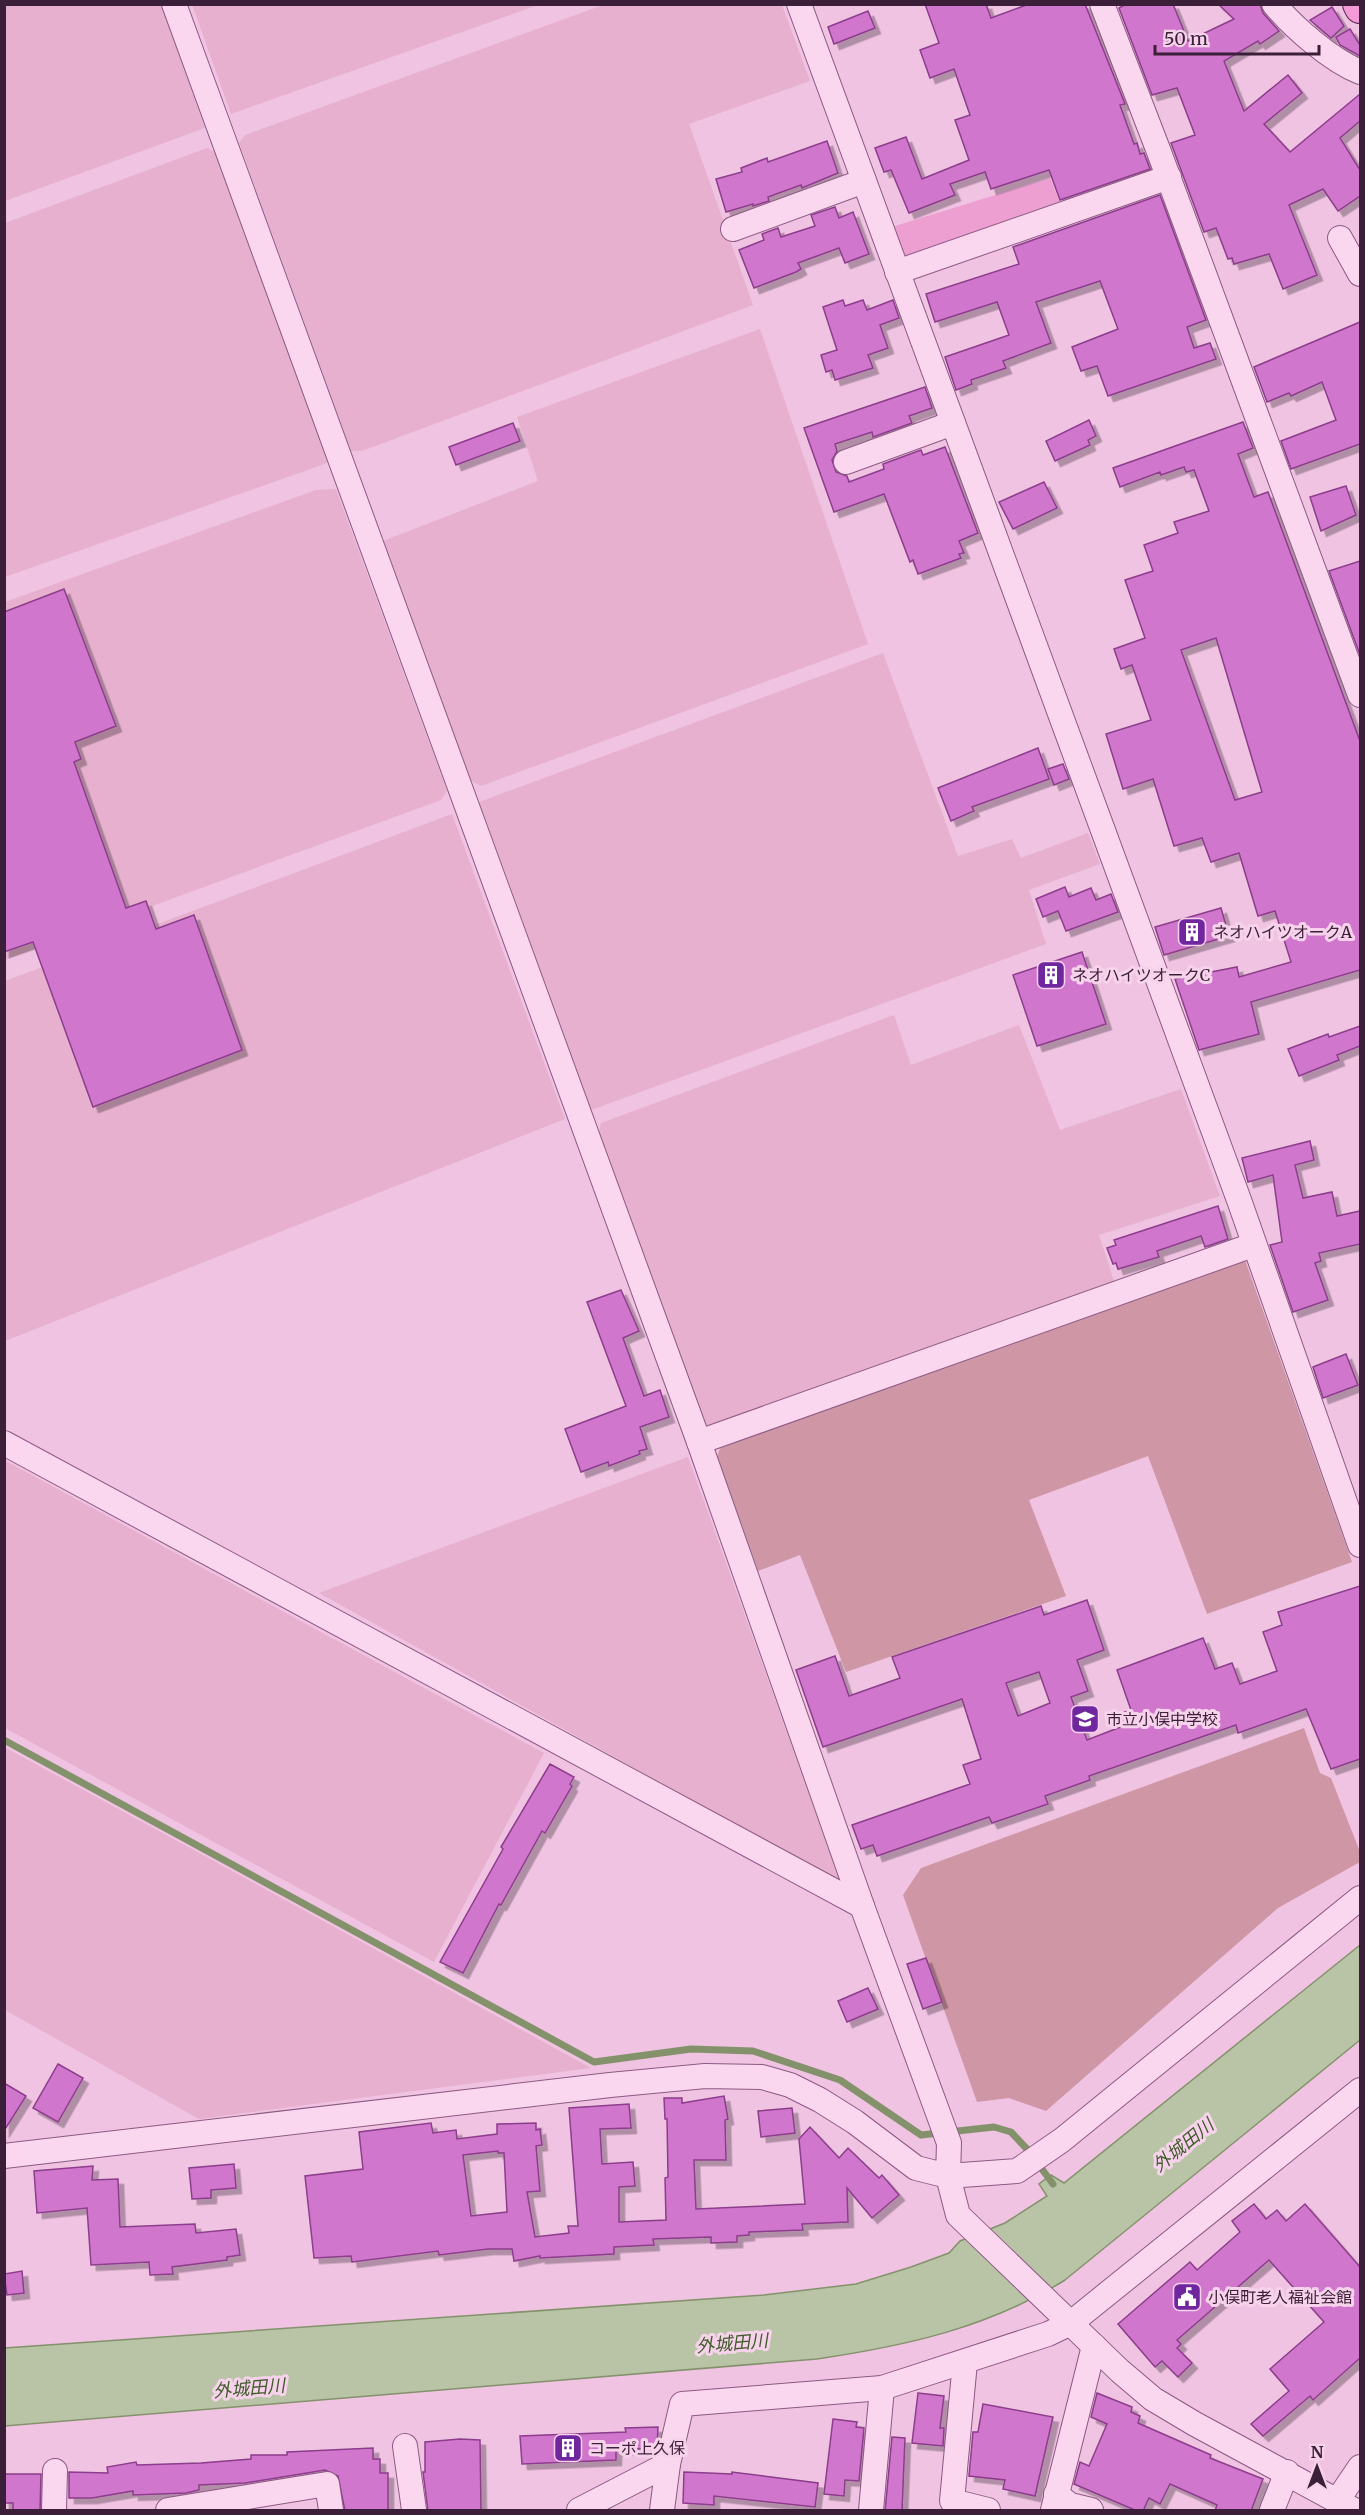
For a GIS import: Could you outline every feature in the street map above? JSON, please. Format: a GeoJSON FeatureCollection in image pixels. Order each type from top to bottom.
{"type":"FeatureCollection","features":[{"type":"Feature","properties":{"kind":"main road"},"geometry":{"type":"LineString","coordinates":[[1358,4],[1360,8]]}},
{"type":"Feature","properties":{"kind":"street"},"geometry":{"type":"LineString","coordinates":[[174,4],[699,1442],[862,1906],[945,2133],[948,2176],[958,2215],[1094,2346],[1153,2399],[1346,2506],[1360,2467]]}},
{"type":"Feature","properties":{"kind":"street"},"geometry":{"type":"LineString","coordinates":[[799,4],[1253,1245],[1360,1545]]}},
{"type":"Feature","properties":{"kind":"street"},"geometry":{"type":"LineString","coordinates":[[1102,4],[1360,695]]}},
{"type":"Feature","properties":{"kind":"street"},"geometry":{"type":"LineString","coordinates":[[1274,4],[1291,24],[1340,63],[1360,72]]}},
{"type":"Feature","properties":{"kind":"street"},"geometry":{"type":"LineString","coordinates":[[897,272],[1168,177]]}},
{"type":"Feature","properties":{"kind":"street"},"geometry":{"type":"LineString","coordinates":[[733,229],[864,181]]}},
{"type":"Feature","properties":{"kind":"street"},"geometry":{"type":"LineString","coordinates":[[1340,238],[1360,274]]}},
{"type":"Feature","properties":{"kind":"street"},"geometry":{"type":"LineString","coordinates":[[846,462],[953,423]]}},
{"type":"Feature","properties":{"kind":"street"},"geometry":{"type":"LineString","coordinates":[[699,1442],[1253,1245]]}},
{"type":"Feature","properties":{"kind":"street"},"geometry":{"type":"LineString","coordinates":[[4,1443],[862,1906]]}},
{"type":"Feature","properties":{"kind":"street"},"geometry":{"type":"LineString","coordinates":[[4,2156],[610,2085],[705,2076],[734,2076],[762,2077],[790,2085],[855,2122],[916,2168],[948,2176],[1017,2171],[1360,1898]]}},
{"type":"Feature","properties":{"kind":"street"},"geometry":{"type":"LineString","coordinates":[[662,2511],[668,2464],[682,2404],[882,2388],[965,2362],[1065,2318],[1360,2090]]}},
{"type":"Feature","properties":{"kind":"street"},"geometry":{"type":"LineString","coordinates":[[1091,2511],[1055,2502],[1094,2346]]}},
{"type":"Feature","properties":{"kind":"street"},"geometry":{"type":"LineString","coordinates":[[965,2362],[952,2500],[988,2511]]}},
{"type":"Feature","properties":{"kind":"street"},"geometry":{"type":"LineString","coordinates":[[871,2511],[882,2388]]}},
{"type":"Feature","properties":{"kind":"street"},"geometry":{"type":"LineString","coordinates":[[405,2446],[414,2511]]}},
{"type":"Feature","properties":{"kind":"street"},"geometry":{"type":"LineString","coordinates":[[579,2511],[668,2464]]}},
{"type":"Feature","properties":{"kind":"street"},"geometry":{"type":"LineString","coordinates":[[54,2511],[55,2471]]}},
{"type":"Feature","properties":{"kind":"street"},"geometry":{"type":"LineString","coordinates":[[1272,2511],[1287,2472]]}},
{"type":"Feature","properties":{"kind":"street"},"geometry":{"type":"LineString","coordinates":[[168,2511],[327,2484],[331,2511]]}},
{"type":"Feature","properties":{"kind":"shaded area"},"geometry":{"type":"Polygon","coordinates":[[[5,4],[161,5],[205,128],[5,201],[5,4]]]}},
{"type":"Feature","properties":{"kind":"shaded area"},"geometry":{"type":"Polygon","coordinates":[[[192,4],[538,4],[538,5],[231,114],[192,4]]]}},
{"type":"Feature","properties":{"kind":"shaded area"},"geometry":{"type":"Polygon","coordinates":[[[603,5],[782,5],[810,81],[689,124],[753,305],[362,451],[351,451],[239,143],[245,135],[603,5]]]}},
{"type":"Feature","properties":{"kind":"shaded area"},"geometry":{"type":"Polygon","coordinates":[[[207,148],[215,152],[330,462],[5,577],[5,223],[207,148]]]}},
{"type":"Feature","properties":{"kind":"shaded area"},"geometry":{"type":"Polygon","coordinates":[[[760,329],[868,644],[481,786],[470,780],[383,541],[538,481],[517,417],[760,329]]]}},
{"type":"Feature","properties":{"kind":"shaded area"},"geometry":{"type":"Polygon","coordinates":[[[336,489],[447,791],[441,800],[5,960],[5,602],[316,490],[336,489]]]}},
{"type":"Feature","properties":{"kind":"shaded area"},"geometry":{"type":"Polygon","coordinates":[[[883,653],[958,856],[1012,839],[1021,858],[1088,833],[1100,864],[1029,890],[1046,944],[591,1110],[479,802],[883,653]]]}},
{"type":"Feature","properties":{"kind":"shaded area"},"geometry":{"type":"Polygon","coordinates":[[[452,814],[565,1119],[5,1341],[5,981],[452,814]]]}},
{"type":"Feature","properties":{"kind":"shaded area"},"geometry":{"type":"Polygon","coordinates":[[[894,1015],[911,1065],[1019,1025],[1060,1130],[1181,1089],[1220,1196],[1099,1235],[1115,1284],[718,1430],[704,1425],[599,1132],[601,1123],[894,1015]]]}},
{"type":"Feature","properties":{"kind":"shaded area"},"geometry":{"type":"Polygon","coordinates":[[[1244,1257],[1352,1562],[1207,1614],[1148,1456],[1029,1500],[1066,1596],[846,1672],[800,1555],[758,1571],[717,1457],[720,1448],[1244,1257]]]}},
{"type":"Feature","properties":{"kind":"shaded area"},"geometry":{"type":"Polygon","coordinates":[[[688,1457],[841,1883],[319,1593],[688,1457]]]}},
{"type":"Feature","properties":{"kind":"shaded area"},"geometry":{"type":"Polygon","coordinates":[[[4,1460],[544,1753],[434,1962],[5,1728],[4,1460]]]}},
{"type":"Feature","properties":{"kind":"shaded area"},"geometry":{"type":"Polygon","coordinates":[[[1304,1728],[1320,1773],[1331,1778],[1360,1852],[1360,1862],[1278,1908],[1046,2111],[1009,2098],[977,2102],[903,1895],[921,1868],[1304,1728]]]}},
{"type":"Feature","properties":{"kind":"shaded area"},"geometry":{"type":"Polygon","coordinates":[[[4,1747],[591,2068],[199,2119],[5,2010],[4,1747]]]}},
{"type":"Feature","properties":{"kind":"sand"},"geometry":{"type":"Polygon","coordinates":[[[1050,178],[1062,208],[906,266],[892,227],[1050,178]]]}},
{"type":"Feature","properties":{"kind":"water","name":"外城田川"},"geometry":{"type":"Polygon","coordinates":[[[1360,1945],[1360,2040],[1065,2280],[1036,2297],[976,2323],[914,2341],[817,2359],[5,2426],[5,2348],[764,2295],[856,2284],[911,2267],[949,2253],[960,2241],[1005,2223],[1047,2196],[1039,2184],[1051,2175],[1064,2183],[1360,1945]]]}},
{"type":"Feature","properties":{"kind":"building"},"geometry":{"type":"Polygon","coordinates":[[[925,4],[986,4],[991,18],[1029,4],[1085,4],[1125,104],[1120,105],[1134,144],[1137,143],[1140,154],[1144,153],[1150,169],[1060,200],[1049,170],[991,189],[985,172],[950,184],[955,195],[909,213],[891,170],[884,172],[875,148],[906,137],[922,179],[969,160],[955,120],[970,115],[954,69],[930,78],[920,50],[939,43],[925,4]]]}},
{"type":"Feature","properties":{"kind":"building"},"geometry":{"type":"Polygon","coordinates":[[[1126,4],[1173,4],[1188,41],[1234,19],[1218,4],[1260,4],[1263,13],[1279,31],[1260,44],[1258,41],[1224,61],[1244,111],[1288,75],[1302,93],[1264,124],[1290,152],[1360,94],[1360,121],[1340,138],[1360,170],[1360,196],[1338,211],[1323,189],[1289,205],[1317,275],[1283,289],[1269,254],[1234,264],[1232,258],[1228,259],[1216,228],[1204,232],[1171,143],[1195,135],[1177,88],[1152,95],[1119,8],[1126,4]]]}},
{"type":"Feature","properties":{"kind":"building"},"geometry":{"type":"Polygon","coordinates":[[[1332,7],[1344,26],[1331,38],[1310,20],[1332,7]]]}},
{"type":"Feature","properties":{"kind":"building"},"geometry":{"type":"Polygon","coordinates":[[[868,11],[875,28],[834,44],[828,27],[868,11]]]}},
{"type":"Feature","properties":{"kind":"building"},"geometry":{"type":"Polygon","coordinates":[[[1350,29],[1360,45],[1360,56],[1340,45],[1336,37],[1350,29]]]}},
{"type":"Feature","properties":{"kind":"building"},"geometry":{"type":"Polygon","coordinates":[[[827,141],[838,173],[802,188],[801,185],[768,197],[769,201],[726,212],[716,179],[742,172],[741,168],[767,158],[768,162],[827,141]]]}},
{"type":"Feature","properties":{"kind":"building"},"geometry":{"type":"Polygon","coordinates":[[[1160,195],[1206,320],[1187,327],[1194,348],[1210,343],[1216,359],[1108,396],[1097,366],[1081,371],[1072,347],[1118,329],[1100,281],[1036,302],[1051,343],[1003,361],[1006,368],[971,380],[972,384],[956,390],[945,357],[1009,335],[997,302],[935,322],[926,294],[1019,264],[1013,247],[1160,195]]]}},
{"type":"Feature","properties":{"kind":"building"},"geometry":{"type":"Polygon","coordinates":[[[835,207],[839,218],[853,212],[869,254],[845,263],[839,248],[798,263],[801,269],[796,272],[754,288],[739,250],[764,240],[762,234],[778,228],[781,237],[815,226],[811,215],[835,207]]]}},
{"type":"Feature","properties":{"kind":"building"},"geometry":{"type":"Polygon","coordinates":[[[843,300],[845,306],[863,300],[867,310],[893,300],[899,318],[880,325],[888,348],[868,355],[873,368],[835,380],[832,370],[826,372],[821,355],[837,350],[823,307],[843,300]]]}},
{"type":"Feature","properties":{"kind":"building"},"geometry":{"type":"Polygon","coordinates":[[[1360,322],[1360,444],[1291,469],[1281,441],[1336,420],[1322,382],[1291,396],[1289,393],[1267,402],[1254,367],[1360,322]]]}},
{"type":"Feature","properties":{"kind":"building"},"geometry":{"type":"Polygon","coordinates":[[[925,387],[932,408],[909,416],[912,423],[873,437],[872,432],[835,444],[837,451],[832,460],[836,472],[847,476],[849,482],[884,469],[883,464],[921,450],[923,455],[945,447],[978,533],[959,541],[964,553],[959,554],[961,558],[918,574],[913,560],[910,562],[884,494],[834,512],[804,428],[925,387]]]}},
{"type":"Feature","properties":{"kind":"building"},"geometry":{"type":"Polygon","coordinates":[[[1089,420],[1096,436],[1088,440],[1090,445],[1055,461],[1046,441],[1089,420]]]}},
{"type":"Feature","properties":{"kind":"building"},"geometry":{"type":"Polygon","coordinates":[[[1243,422],[1253,448],[1238,454],[1254,497],[1268,492],[1360,741],[1360,970],[1251,1002],[1259,1034],[1199,1050],[1175,979],[1237,967],[1239,977],[1291,962],[1275,911],[1258,916],[1239,853],[1211,862],[1202,838],[1174,846],[1153,779],[1123,789],[1106,734],[1151,720],[1132,665],[1121,669],[1114,649],[1145,638],[1125,580],[1153,571],[1144,545],[1178,533],[1174,522],[1209,511],[1194,470],[1186,472],[1184,467],[1161,475],[1160,472],[1120,487],[1113,468],[1243,422]],[[1216,638],[1181,650],[1235,800],[1262,792],[1216,638]]]}},
{"type":"Feature","properties":{"kind":"building"},"geometry":{"type":"Polygon","coordinates":[[[513,423],[520,441],[456,465],[449,447],[513,423]]]}},
{"type":"Feature","properties":{"kind":"building"},"geometry":{"type":"Polygon","coordinates":[[[1044,482],[1057,508],[1013,529],[999,502],[1044,482]]]}},
{"type":"Feature","properties":{"kind":"building"},"geometry":{"type":"Polygon","coordinates":[[[1346,486],[1356,515],[1321,531],[1310,497],[1346,486]]]}},
{"type":"Feature","properties":{"kind":"building"},"geometry":{"type":"Polygon","coordinates":[[[1360,561],[1360,655],[1329,571],[1360,561]]]}},
{"type":"Feature","properties":{"kind":"building"},"geometry":{"type":"Polygon","coordinates":[[[64,589],[116,726],[75,742],[81,759],[74,762],[126,908],[146,901],[156,929],[194,915],[242,1050],[93,1107],[33,942],[4,952],[4,612],[64,589]]]}},
{"type":"Feature","properties":{"kind":"building"},"geometry":{"type":"Polygon","coordinates":[[[1038,748],[1049,779],[972,807],[974,811],[951,821],[938,788],[1038,748]]]}},
{"type":"Feature","properties":{"kind":"building"},"geometry":{"type":"Polygon","coordinates":[[[1063,764],[1069,779],[1054,785],[1048,769],[1063,764]]]}},
{"type":"Feature","properties":{"kind":"building"},"geometry":{"type":"Polygon","coordinates":[[[1065,887],[1069,897],[1091,888],[1096,900],[1111,894],[1118,912],[1066,931],[1058,911],[1043,917],[1036,899],[1065,887]]]}},
{"type":"Feature","properties":{"kind":"building","name":"ネオハイツオークA"},"geometry":{"type":"Polygon","coordinates":[[[1221,908],[1229,936],[1164,955],[1155,927],[1221,908]]]}},
{"type":"Feature","properties":{"kind":"building"},"geometry":{"type":"Polygon","coordinates":[[[1082,952],[1106,1024],[1037,1046],[1013,975],[1082,952]]]}},
{"type":"Feature","properties":{"kind":"building"},"geometry":{"type":"Polygon","coordinates":[[[1360,1026],[1360,1046],[1337,1055],[1339,1060],[1299,1076],[1288,1049],[1328,1034],[1329,1037],[1360,1026]]]}},
{"type":"Feature","properties":{"kind":"building"},"geometry":{"type":"Polygon","coordinates":[[[1310,1141],[1314,1160],[1295,1165],[1303,1198],[1332,1192],[1337,1216],[1360,1211],[1360,1244],[1319,1253],[1321,1261],[1315,1263],[1328,1300],[1293,1312],[1270,1245],[1282,1242],[1273,1175],[1248,1182],[1242,1158],[1310,1141]]]}},
{"type":"Feature","properties":{"kind":"building"},"geometry":{"type":"Polygon","coordinates":[[[1218,1206],[1228,1239],[1205,1247],[1201,1236],[1157,1251],[1159,1257],[1118,1269],[1116,1263],[1113,1264],[1107,1248],[1116,1245],[1114,1240],[1218,1206]]]}},
{"type":"Feature","properties":{"kind":"building"},"geometry":{"type":"Polygon","coordinates":[[[621,1290],[639,1331],[623,1338],[644,1396],[660,1390],[669,1417],[640,1427],[647,1449],[639,1451],[640,1454],[609,1466],[608,1462],[581,1472],[565,1429],[626,1406],[587,1302],[621,1290]]]}},
{"type":"Feature","properties":{"kind":"building"},"geometry":{"type":"Polygon","coordinates":[[[1346,1354],[1358,1385],[1323,1398],[1313,1367],[1346,1354]]]}},
{"type":"Feature","properties":{"kind":"building"},"geometry":{"type":"Polygon","coordinates":[[[1360,1586],[1360,1759],[1331,1769],[1306,1709],[1238,1733],[1236,1725],[1089,1776],[1090,1780],[1045,1796],[1048,1804],[992,1823],[989,1817],[877,1856],[873,1845],[861,1849],[852,1825],[970,1784],[963,1765],[981,1759],[962,1699],[823,1747],[796,1670],[835,1656],[849,1696],[900,1678],[892,1657],[1041,1606],[1044,1615],[1087,1600],[1104,1650],[1077,1660],[1088,1691],[1071,1697],[1087,1740],[1123,1726],[1119,1714],[1131,1710],[1117,1670],[1203,1638],[1215,1669],[1232,1663],[1240,1684],[1277,1671],[1263,1632],[1282,1625],[1278,1612],[1360,1586]],[[1039,1672],[1006,1683],[1018,1716],[1050,1703],[1039,1672]]]}},
{"type":"Feature","properties":{"kind":"building"},"geometry":{"type":"Polygon","coordinates":[[[550,1764],[574,1777],[570,1784],[572,1786],[545,1833],[542,1831],[501,1905],[499,1904],[463,1973],[440,1962],[503,1849],[501,1847],[550,1764]]]}},
{"type":"Feature","properties":{"kind":"building"},"geometry":{"type":"Polygon","coordinates":[[[926,1958],[942,2002],[923,2009],[907,1964],[926,1958]]]}},
{"type":"Feature","properties":{"kind":"building"},"geometry":{"type":"Polygon","coordinates":[[[868,1988],[878,2009],[847,2022],[838,2001],[868,1988]]]}},
{"type":"Feature","properties":{"kind":"building"},"geometry":{"type":"Polygon","coordinates":[[[58,2064],[83,2078],[58,2122],[33,2108],[58,2064]]]}},
{"type":"Feature","properties":{"kind":"building"},"geometry":{"type":"Polygon","coordinates":[[[4,2083],[26,2096],[4,2131],[4,2083]]]}},
{"type":"Feature","properties":{"kind":"building"},"geometry":{"type":"Polygon","coordinates":[[[724,2096],[728,2119],[725,2120],[726,2160],[694,2160],[696,2209],[805,2204],[799,2139],[810,2127],[839,2158],[848,2148],[879,2178],[882,2175],[899,2195],[872,2218],[847,2188],[848,2222],[802,2224],[803,2230],[749,2232],[749,2235],[737,2236],[737,2242],[711,2243],[711,2237],[653,2239],[654,2245],[614,2247],[614,2254],[540,2258],[540,2256],[514,2261],[512,2249],[488,2249],[439,2255],[438,2251],[352,2262],[351,2256],[314,2258],[305,2176],[363,2169],[359,2132],[431,2123],[433,2133],[456,2130],[457,2139],[497,2134],[497,2124],[536,2123],[536,2130],[540,2129],[542,2145],[536,2146],[540,2191],[527,2192],[535,2237],[569,2233],[568,2226],[578,2226],[569,2108],[629,2104],[631,2128],[600,2129],[602,2164],[633,2162],[635,2186],[619,2187],[619,2222],[666,2220],[665,2178],[668,2177],[667,2119],[665,2119],[664,2098],[682,2098],[682,2103],[724,2096]],[[498,2151],[463,2155],[471,2216],[507,2212],[504,2153],[498,2153],[498,2151]]]}},
{"type":"Feature","properties":{"kind":"building"},"geometry":{"type":"Polygon","coordinates":[[[792,2108],[795,2133],[761,2137],[758,2111],[792,2108]]]}},
{"type":"Feature","properties":{"kind":"building"},"geometry":{"type":"Polygon","coordinates":[[[234,2164],[236,2188],[211,2190],[211,2198],[192,2199],[189,2168],[234,2164]]]}},
{"type":"Feature","properties":{"kind":"building"},"geometry":{"type":"Polygon","coordinates":[[[93,2166],[92,2180],[118,2179],[120,2227],[195,2224],[196,2233],[236,2229],[240,2255],[227,2257],[227,2260],[172,2267],[173,2274],[150,2275],[149,2262],[91,2265],[87,2208],[37,2213],[34,2171],[93,2166]]]}},
{"type":"Feature","properties":{"kind":"building"},"geometry":{"type":"Polygon","coordinates":[[[1254,2204],[1266,2219],[1277,2210],[1286,2221],[1305,2204],[1360,2267],[1360,2358],[1313,2400],[1310,2396],[1263,2436],[1251,2424],[1289,2391],[1270,2369],[1324,2322],[1269,2260],[1177,2340],[1181,2344],[1177,2348],[1192,2363],[1178,2377],[1162,2361],[1155,2367],[1118,2324],[1190,2262],[1197,2270],[1240,2232],[1232,2221],[1254,2204]]]}},
{"type":"Feature","properties":{"kind":"building"},"geometry":{"type":"Polygon","coordinates":[[[22,2271],[24,2293],[7,2295],[4,2274],[22,2271]]]}},
{"type":"Feature","properties":{"kind":"building"},"geometry":{"type":"Polygon","coordinates":[[[918,2393],[944,2396],[940,2428],[944,2428],[943,2446],[912,2443],[918,2393]]]}},
{"type":"Feature","properties":{"kind":"building"},"geometry":{"type":"Polygon","coordinates":[[[1097,2393],[1132,2407],[1131,2412],[1140,2416],[1138,2423],[1211,2455],[1210,2458],[1263,2479],[1251,2511],[1215,2511],[1217,2505],[1170,2484],[1160,2504],[1149,2498],[1143,2511],[1137,2511],[1074,2484],[1080,2462],[1089,2466],[1107,2424],[1091,2417],[1097,2393]]]}},
{"type":"Feature","properties":{"kind":"building"},"geometry":{"type":"Polygon","coordinates":[[[983,2404],[1053,2417],[1035,2496],[1003,2489],[1005,2480],[969,2476],[973,2432],[978,2432],[983,2404]]]}},
{"type":"Feature","properties":{"kind":"building"},"geometry":{"type":"Polygon","coordinates":[[[833,2419],[857,2422],[856,2427],[864,2428],[859,2481],[845,2480],[844,2496],[824,2494],[833,2419]]]}},
{"type":"Feature","properties":{"kind":"building","name":"コーポ上久保"},"geometry":{"type":"Polygon","coordinates":[[[658,2427],[657,2448],[616,2450],[616,2460],[522,2464],[520,2436],[626,2432],[625,2428],[658,2427]]]}},
{"type":"Feature","properties":{"kind":"building"},"geometry":{"type":"Polygon","coordinates":[[[892,2437],[905,2438],[902,2511],[885,2511],[892,2437]]]}},
{"type":"Feature","properties":{"kind":"building"},"geometry":{"type":"Polygon","coordinates":[[[480,2440],[481,2511],[428,2511],[423,2472],[425,2472],[425,2442],[480,2440]]]}},
{"type":"Feature","properties":{"kind":"building"},"geometry":{"type":"Polygon","coordinates":[[[373,2448],[373,2459],[380,2459],[380,2473],[388,2473],[388,2511],[345,2511],[338,2476],[325,2470],[245,2483],[199,2485],[199,2490],[186,2493],[133,2495],[133,2491],[92,2498],[69,2498],[69,2472],[108,2473],[107,2467],[136,2462],[137,2465],[201,2463],[251,2459],[251,2455],[287,2455],[287,2452],[373,2448]]]}},
{"type":"Feature","properties":{"kind":"building"},"geometry":{"type":"Polygon","coordinates":[[[684,2472],[732,2474],[732,2472],[818,2483],[815,2507],[714,2496],[714,2505],[683,2503],[684,2472]]]}},
{"type":"Feature","properties":{"kind":"building"},"geometry":{"type":"Polygon","coordinates":[[[4,2474],[41,2474],[40,2511],[13,2511],[13,2503],[4,2503],[4,2474]]]}},
{"type":"Feature","properties":{"kind":"waterway"},"geometry":{"type":"LineString","coordinates":[[4,1740],[594,2062],[691,2049],[753,2051],[840,2080],[921,2135],[994,2127],[1011,2132],[1053,2184]]}},
{"type":"Feature","properties":{"kind":"place","name":"ネオハイツオークA"},"geometry":{"type":"Point","coordinates":[1192,932]}},
{"type":"Feature","properties":{"kind":"place","name":"ネオハイツオークC"},"geometry":{"type":"Point","coordinates":[1051,975]}},
{"type":"Feature","properties":{"kind":"place","name":"市立小俣中学校"},"geometry":{"type":"Point","coordinates":[1085,1719]}},
{"type":"Feature","properties":{"kind":"place","name":"小俣町老人福祉会館"},"geometry":{"type":"Point","coordinates":[1187,2297]}},
{"type":"Feature","properties":{"kind":"place","name":"コーポ上久保"},"geometry":{"type":"Point","coordinates":[568,2448]}}]}
